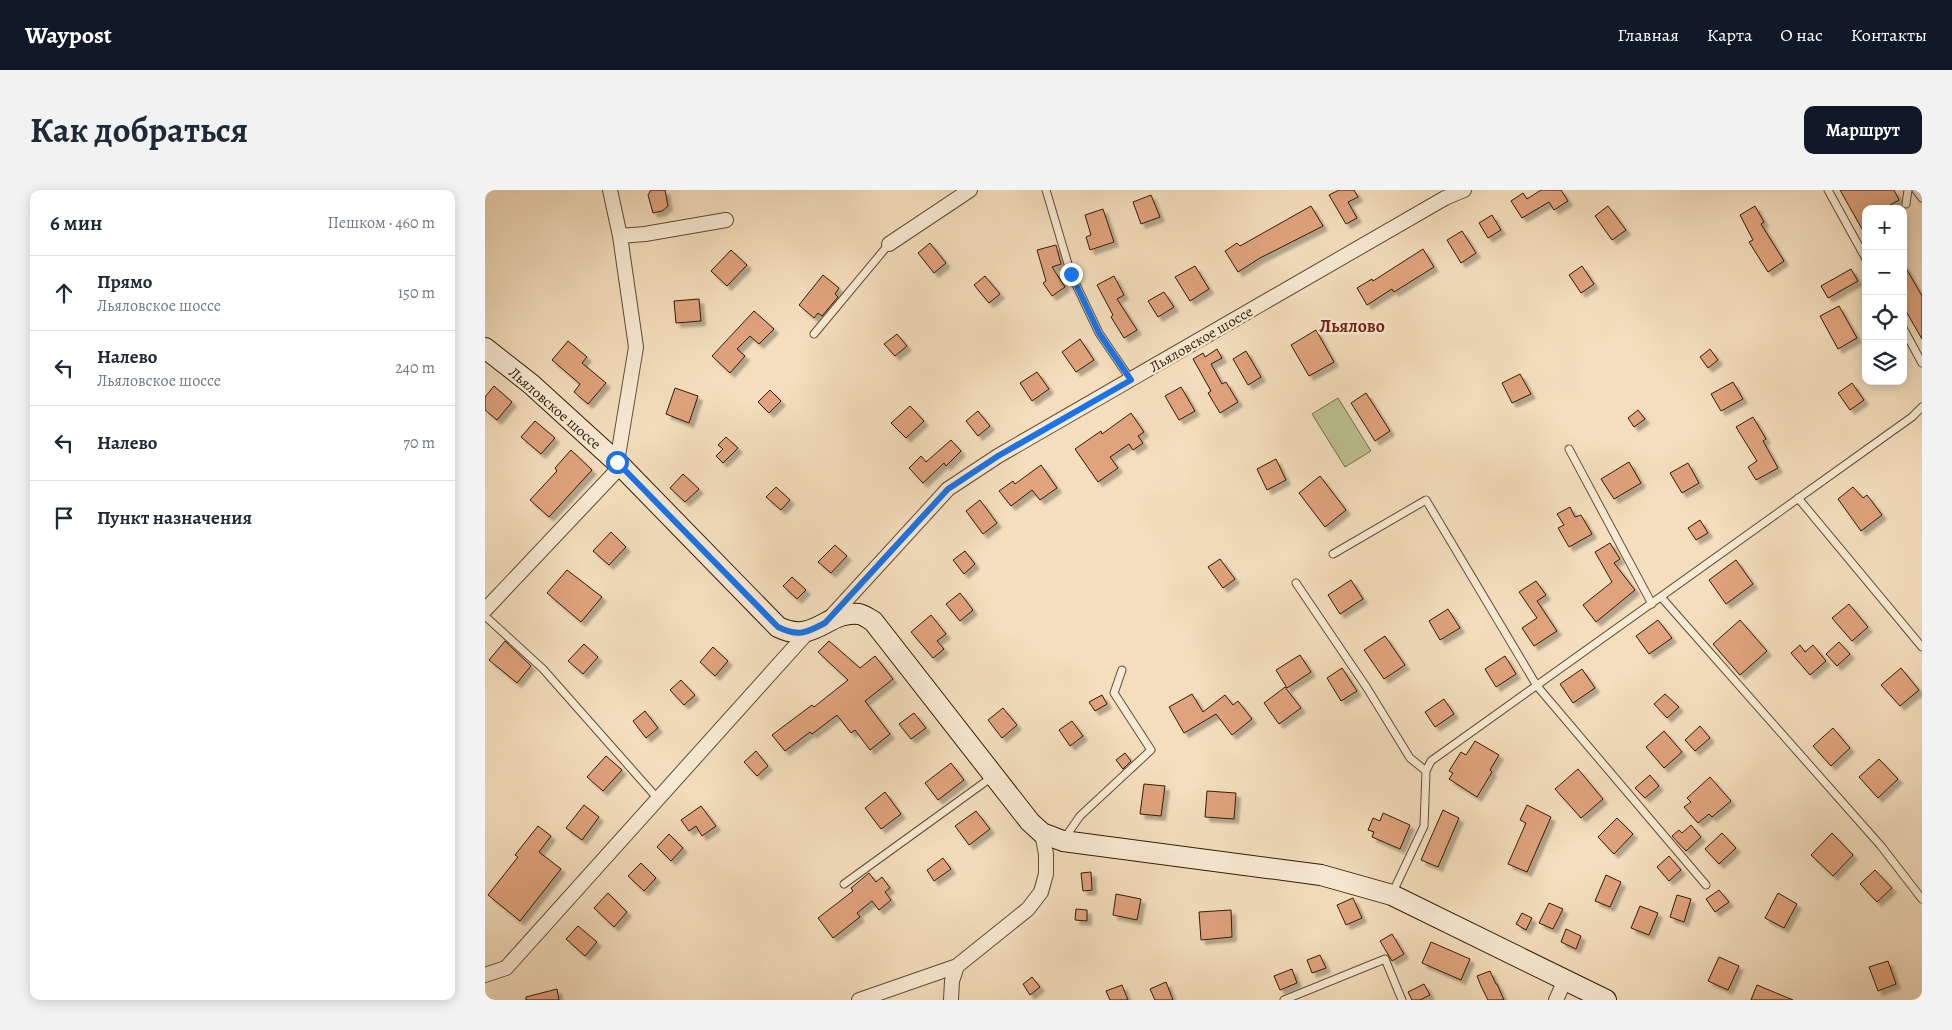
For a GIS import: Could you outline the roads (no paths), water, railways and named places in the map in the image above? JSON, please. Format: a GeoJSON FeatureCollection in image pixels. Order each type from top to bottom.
{"type":"FeatureCollection","features":[{"type":"Feature","properties":{"kind":"street"},"geometry":{"type":"LineString","coordinates":[[485,610],[619,464],[636,347],[620,236],[611,190]]}},
{"type":"Feature","properties":{"kind":"street"},"geometry":{"type":"LineString","coordinates":[[889,244],[970,190]]}},
{"type":"Feature","properties":{"kind":"street","name":"Льяловское шоссе"},"geometry":{"type":"LineString","coordinates":[[485,348],[531,384],[619,464],[778,627],[790,633],[807,633],[825,623],[948,489],[998,456],[1445,198],[1464,190]]}},
{"type":"Feature","properties":{"kind":"street"},"geometry":{"type":"LineString","coordinates":[[620,236],[645,234],[727,220]]}},
{"type":"Feature","properties":{"kind":"street"},"geometry":{"type":"LineString","coordinates":[[825,623],[845,615],[860,614],[873,621],[993,776],[1030,822],[1042,833],[1063,841],[1321,875],[1392,895],[1565,980],[1594,997]]}},
{"type":"Feature","properties":{"kind":"street"},"geometry":{"type":"LineString","coordinates":[[485,975],[506,968],[807,633]]}},
{"type":"Feature","properties":{"kind":"street"},"geometry":{"type":"LineString","coordinates":[[859,1000],[957,966],[1028,909],[1041,892],[1046,874],[1046,854],[1042,833]]}},
{"type":"Feature","properties":{"kind":"street"},"geometry":{"type":"LineString","coordinates":[[951,1000],[952,981],[957,966]]}},
{"type":"Feature","properties":{"kind":"street"},"geometry":{"type":"LineString","coordinates":[[1556,1000],[1565,980]]}},
{"type":"Feature","properties":{"kind":"lane"},"geometry":{"type":"LineString","coordinates":[[1046,190],[1071,274],[1099,333],[1131,380]]}},
{"type":"Feature","properties":{"kind":"lane"},"geometry":{"type":"LineString","coordinates":[[1828,190],[1862,252]]}},
{"type":"Feature","properties":{"kind":"lane"},"geometry":{"type":"LineString","coordinates":[[1906,204],[1908,190]]}},
{"type":"Feature","properties":{"kind":"lane"},"geometry":{"type":"LineString","coordinates":[[1916,190],[1922,198]]}},
{"type":"Feature","properties":{"kind":"lane"},"geometry":{"type":"LineString","coordinates":[[813,334],[889,244]]}},
{"type":"Feature","properties":{"kind":"lane"},"geometry":{"type":"LineString","coordinates":[[1907,335],[1922,363]]}},
{"type":"Feature","properties":{"kind":"lane"},"geometry":{"type":"LineString","coordinates":[[1392,895],[1424,826],[1426,771],[1431,761],[1912,417],[1922,407]]}},
{"type":"Feature","properties":{"kind":"lane"},"geometry":{"type":"LineString","coordinates":[[1569,448],[1652,604]]}},
{"type":"Feature","properties":{"kind":"lane"},"geometry":{"type":"LineString","coordinates":[[1798,498],[1922,648]]}},
{"type":"Feature","properties":{"kind":"lane"},"geometry":{"type":"LineString","coordinates":[[1333,554],[1426,500],[1537,686],[1707,885]]}},
{"type":"Feature","properties":{"kind":"lane"},"geometry":{"type":"LineString","coordinates":[[1296,583],[1367,688],[1410,758],[1426,771]]}},
{"type":"Feature","properties":{"kind":"lane"},"geometry":{"type":"LineString","coordinates":[[1661,597],[1881,846],[1922,899]]}},
{"type":"Feature","properties":{"kind":"lane"},"geometry":{"type":"LineString","coordinates":[[485,616],[543,669],[658,799]]}},
{"type":"Feature","properties":{"kind":"lane"},"geometry":{"type":"LineString","coordinates":[[1063,841],[1080,816],[1151,750],[1114,693],[1122,670]]}},
{"type":"Feature","properties":{"kind":"lane"},"geometry":{"type":"LineString","coordinates":[[844,884],[993,776]]}},
{"type":"Feature","properties":{"kind":"lane"},"geometry":{"type":"LineString","coordinates":[[1284,1000],[1385,959],[1402,1000]]}},
{"type":"Feature","properties":{"kind":"district","name":"Льялово"},"geometry":{"type":"Point","coordinates":[1352,326]}}]}
